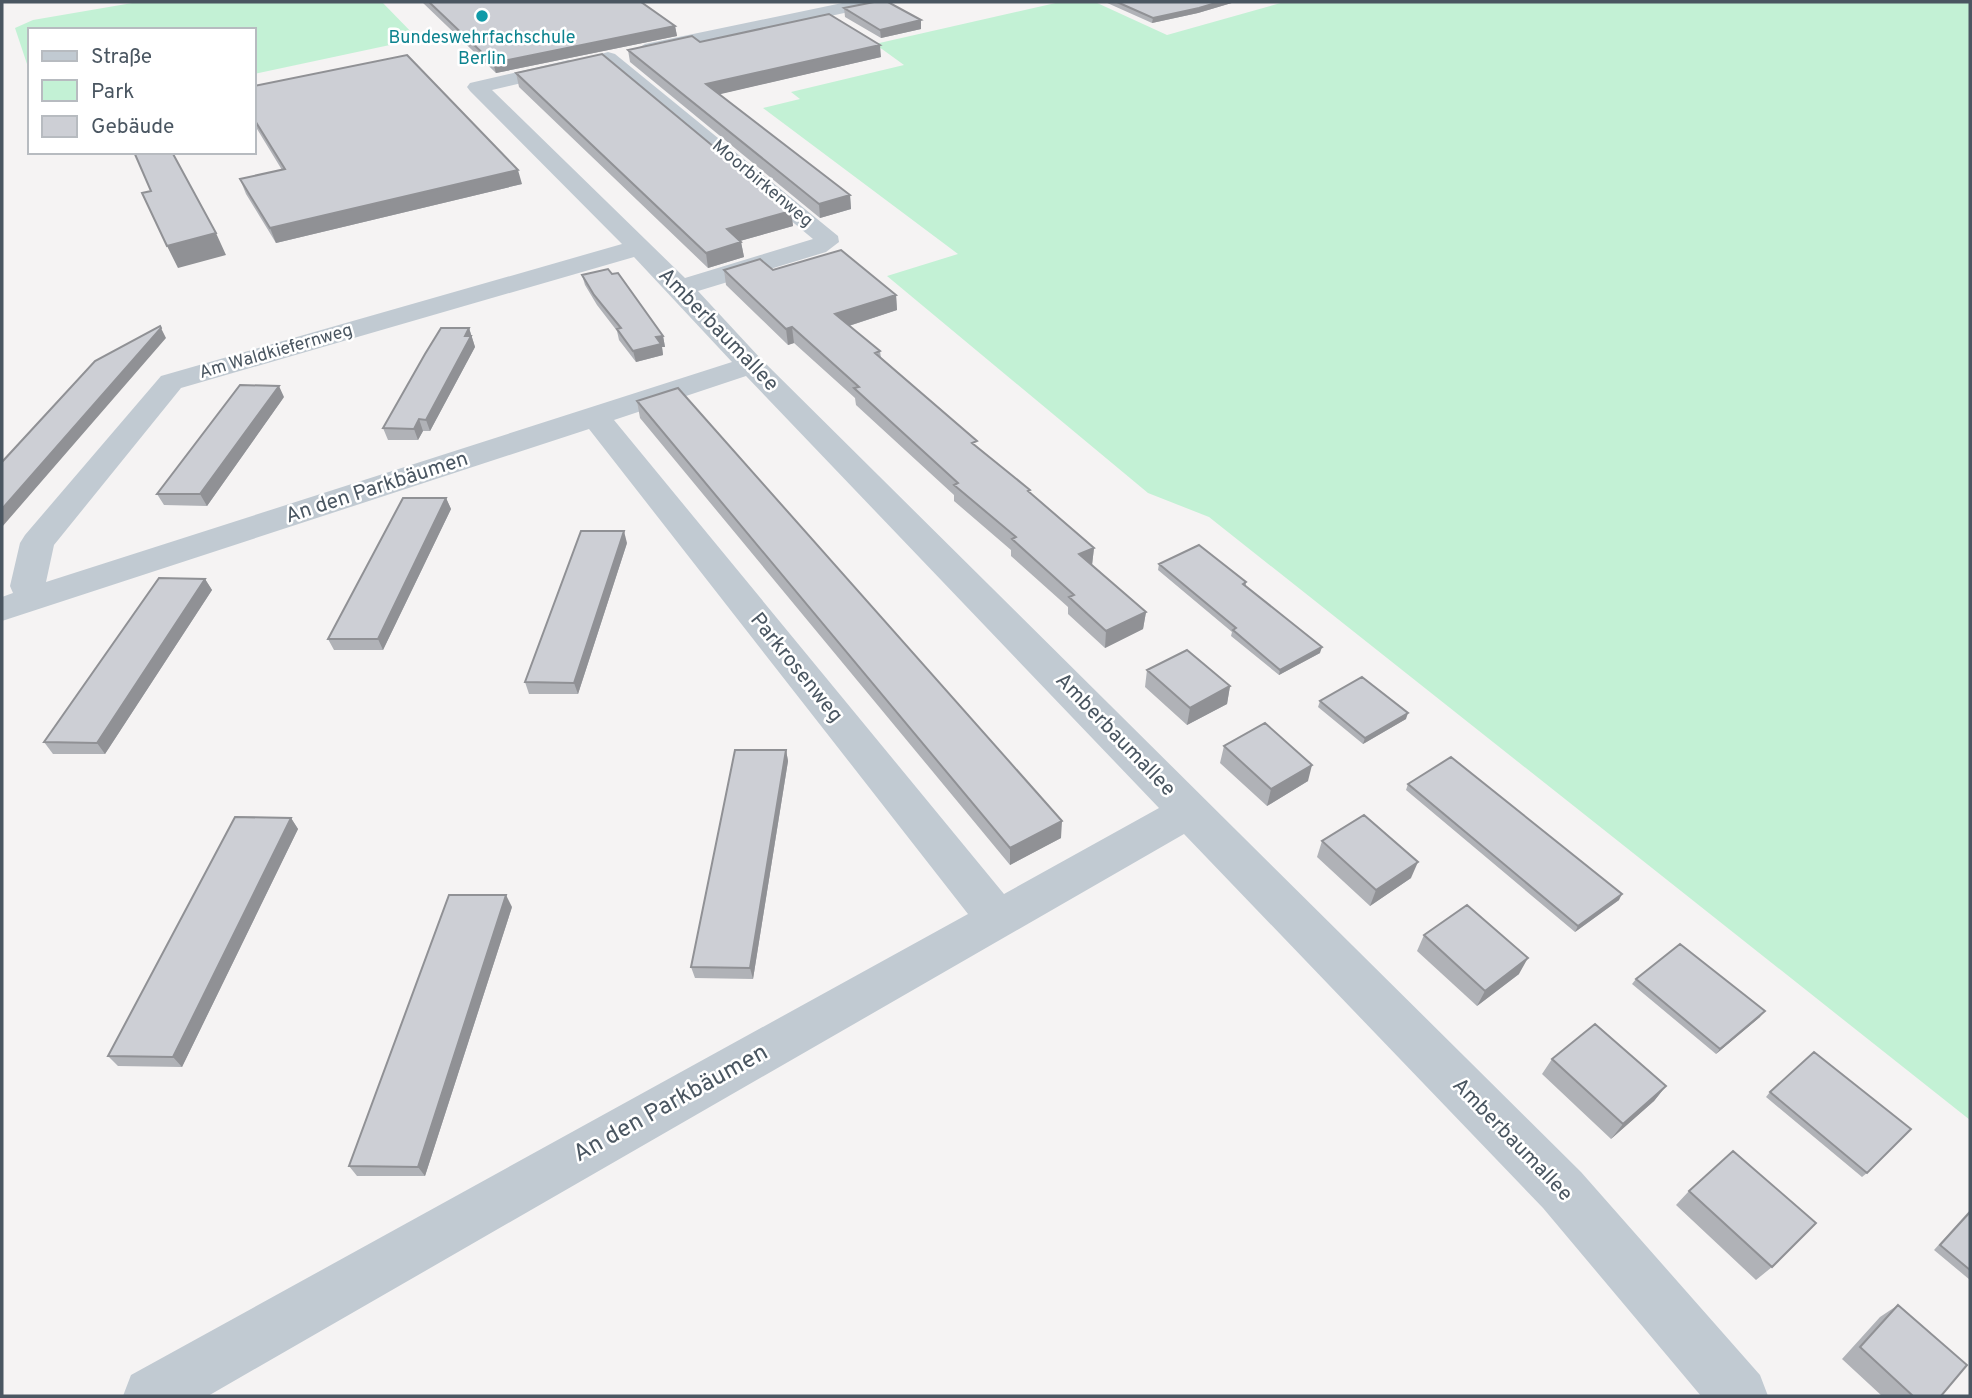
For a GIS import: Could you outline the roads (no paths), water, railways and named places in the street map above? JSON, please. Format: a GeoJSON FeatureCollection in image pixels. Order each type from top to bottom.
{"type":"FeatureCollection","features":[{"type":"Feature","properties":{"kind":"street"},"geometry":{"type":"LineString","coordinates":[[595,61],[872,2]]}},
{"type":"Feature","properties":{"kind":"street","name":"Amberbaumallee"},"geometry":{"type":"LineString","coordinates":[[595,61],[477,87],[680,288],[751,365],[1562,1190],[1739,1396]]}},
{"type":"Feature","properties":{"kind":"street","name":"Moorbirkenweg"},"geometry":{"type":"LineString","coordinates":[[595,61],[825,236],[826,242],[817,247],[680,288]]}},
{"type":"Feature","properties":{"kind":"street","name":"Am Waldkiefernweg"},"geometry":{"type":"LineString","coordinates":[[32,598],[28,586],[37,543],[171,382],[637,248]]}},
{"type":"Feature","properties":{"kind":"street","name":"An den Parkbäumen"},"geometry":{"type":"LineString","coordinates":[[2,609],[414,477],[751,365]]}},
{"type":"Feature","properties":{"kind":"street","name":"Parkrosenweg"},"geometry":{"type":"LineString","coordinates":[[595,416],[998,919]]}},
{"type":"Feature","properties":{"kind":"street","name":"An den Parkbäumen"},"geometry":{"type":"LineString","coordinates":[[152,1396],[1189,811]]}},
{"type":"Feature","properties":{"kind":"place","name":"Bundeswehrfachschule Berlin"},"geometry":{"type":"Point","coordinates":[482,16]}}]}
